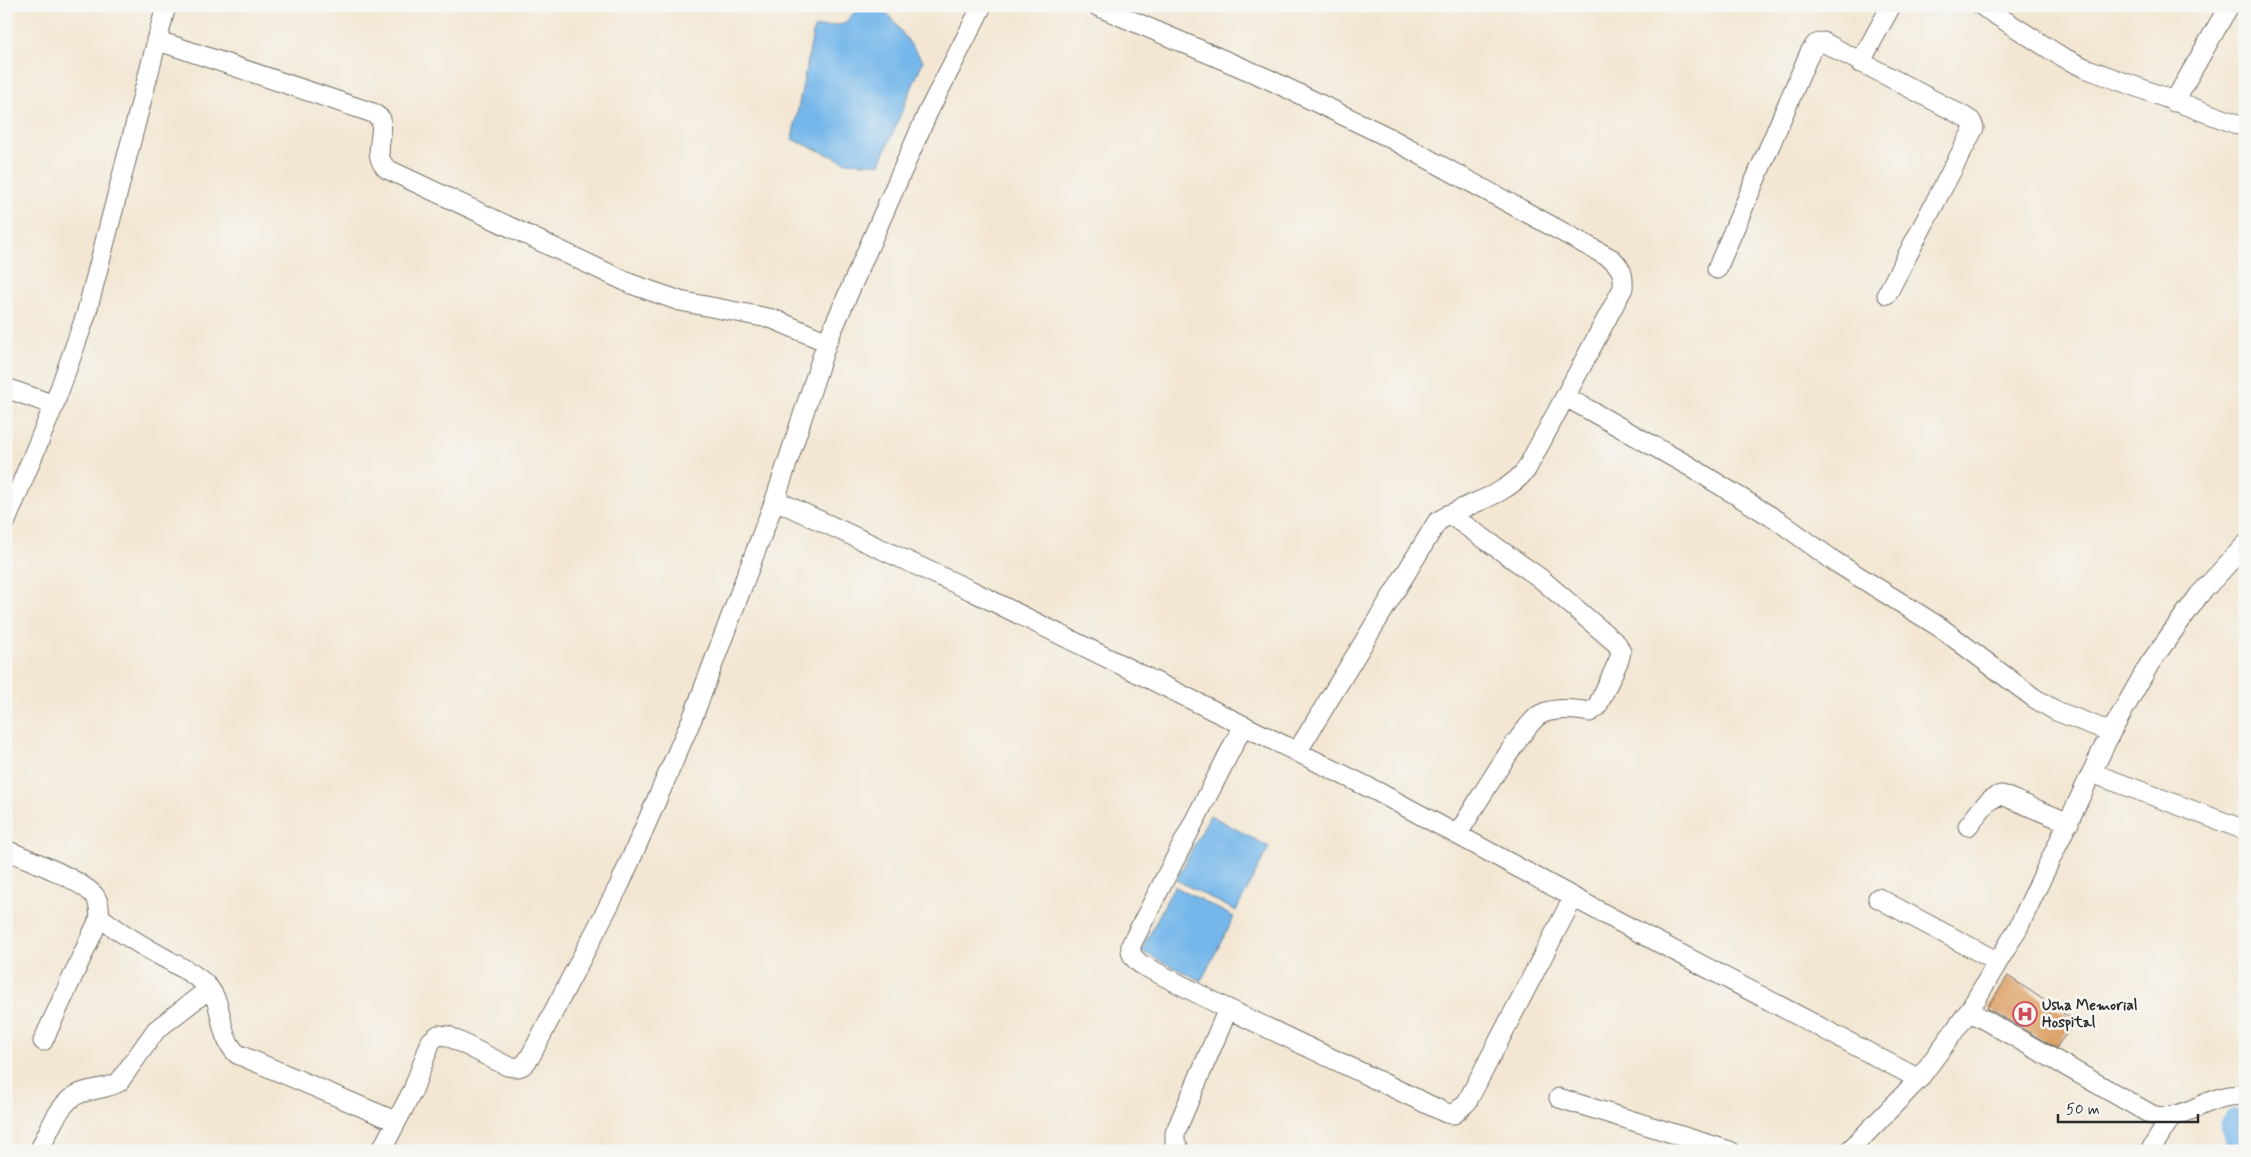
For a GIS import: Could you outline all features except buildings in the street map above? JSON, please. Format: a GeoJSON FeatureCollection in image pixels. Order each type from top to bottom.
{"type":"FeatureCollection","features":[{"type":"Feature","properties":{"kind":"street"},"geometry":{"type":"LineString","coordinates":[[6,521],[54,405],[86,316],[166,6]]}},
{"type":"Feature","properties":{"kind":"street"},"geometry":{"type":"LineString","coordinates":[[381,1151],[416,1084],[431,1041],[438,1035],[448,1036],[507,1066],[517,1069],[523,1067],[530,1057],[624,875],[694,714],[775,500],[827,342],[928,112],[982,6]]}},
{"type":"Feature","properties":{"kind":"street"},"geometry":{"type":"LineString","coordinates":[[1097,6],[1266,78],[1379,133],[1612,259],[1620,267],[1624,277],[1623,288],[1526,470],[1516,481],[1499,493],[1466,509],[1449,514],[1437,522],[1297,752]]}},
{"type":"Feature","properties":{"kind":"street"},"geometry":{"type":"LineString","coordinates":[[1860,63],[1892,6]]}},
{"type":"Feature","properties":{"kind":"street"},"geometry":{"type":"LineString","coordinates":[[1982,6],[2062,57],[2174,102],[2245,127]]}},
{"type":"Feature","properties":{"kind":"street"},"geometry":{"type":"LineString","coordinates":[[2174,102],[2229,6]]}},
{"type":"Feature","properties":{"kind":"street"},"geometry":{"type":"LineString","coordinates":[[156,40],[372,114],[381,119],[383,128],[378,152],[380,162],[387,169],[631,284],[680,301],[774,319],[827,342]]}},
{"type":"Feature","properties":{"kind":"street"},"geometry":{"type":"LineString","coordinates":[[1717,269],[1810,52],[1816,44],[1823,42],[1965,117],[1971,121],[1974,128],[1887,294]]}},
{"type":"Feature","properties":{"kind":"street"},"geometry":{"type":"LineString","coordinates":[[6,388],[54,405]]}},
{"type":"Feature","properties":{"kind":"street"},"geometry":{"type":"LineString","coordinates":[[1566,397],[1689,466],[1780,522],[1834,560],[1941,628],[2034,698],[2056,711],[2111,732]]}},
{"type":"Feature","properties":{"kind":"street"},"geometry":{"type":"LineString","coordinates":[[775,500],[970,590],[1458,833],[1573,898],[1919,1079]]}},
{"type":"Feature","properties":{"kind":"street"},"geometry":{"type":"LineString","coordinates":[[1449,514],[1540,578],[1617,644],[1621,652],[1620,660],[1597,707],[1590,712],[1554,709],[1539,715],[1524,731],[1458,833]]}},
{"type":"Feature","properties":{"kind":"street"},"geometry":{"type":"LineString","coordinates":[[1849,1151],[1919,1079],[1970,1010],[2018,928],[2111,732],[2150,663],[2198,595],[2245,545]]}},
{"type":"Feature","properties":{"kind":"street"},"geometry":{"type":"LineString","coordinates":[[1243,726],[1131,945],[1130,952],[1134,959],[1142,965],[1446,1113],[1454,1114],[1467,1102],[1573,898]]}},
{"type":"Feature","properties":{"kind":"street"},"geometry":{"type":"LineString","coordinates":[[2092,773],[2245,830]]}},
{"type":"Feature","properties":{"kind":"street"},"geometry":{"type":"LineString","coordinates":[[1968,826],[1988,802],[1995,796],[2002,795],[2069,823]]}},
{"type":"Feature","properties":{"kind":"street"},"geometry":{"type":"LineString","coordinates":[[6,850],[77,883],[93,895],[99,904],[100,917],[43,1041]]}},
{"type":"Feature","properties":{"kind":"street"},"geometry":{"type":"LineString","coordinates":[[1878,898],[1998,962]]}},
{"type":"Feature","properties":{"kind":"street"},"geometry":{"type":"LineString","coordinates":[[100,917],[119,932],[198,978],[209,989],[218,1005],[223,1034],[228,1044],[237,1054],[396,1121]]}},
{"type":"Feature","properties":{"kind":"street"},"geometry":{"type":"LineString","coordinates":[[39,1151],[67,1102],[81,1092],[110,1087],[119,1082],[156,1030],[209,989]]}},
{"type":"Feature","properties":{"kind":"street"},"geometry":{"type":"LineString","coordinates":[[1180,1151],[1175,1142],[1175,1133],[1228,1008]]}},
{"type":"Feature","properties":{"kind":"street"},"geometry":{"type":"LineString","coordinates":[[1970,1010],[2152,1115],[2171,1117],[2215,1099],[2245,1095]]}},
{"type":"Feature","properties":{"kind":"street"},"geometry":{"type":"LineString","coordinates":[[1559,1098],[1730,1151]]}},
{"type":"Feature","properties":{"kind":"street"},"geometry":{"type":"LineString","coordinates":[[2150,1151],[2171,1117]]}},
{"type":"Feature","properties":{"kind":"water"},"geometry":{"type":"Polygon","coordinates":[[[860,6],[886,11],[923,61],[880,164],[846,162],[792,139],[814,28],[844,24],[860,6]]]}},
{"type":"Feature","properties":{"kind":"water"},"geometry":{"type":"Polygon","coordinates":[[[1210,815],[1269,847],[1236,911],[1176,880],[1210,815]]]}},
{"type":"Feature","properties":{"kind":"water"},"geometry":{"type":"Polygon","coordinates":[[[1174,886],[1234,917],[1201,981],[1141,951],[1174,886]]]}},
{"type":"Feature","properties":{"kind":"waterway"},"geometry":{"type":"LineString","coordinates":[[2237,1126],[2245,1146]]}},
{"type":"Feature","properties":{"kind":"place","name":"Usha Memorial Hospital"},"geometry":{"type":"Point","coordinates":[2025,1014]}}]}
